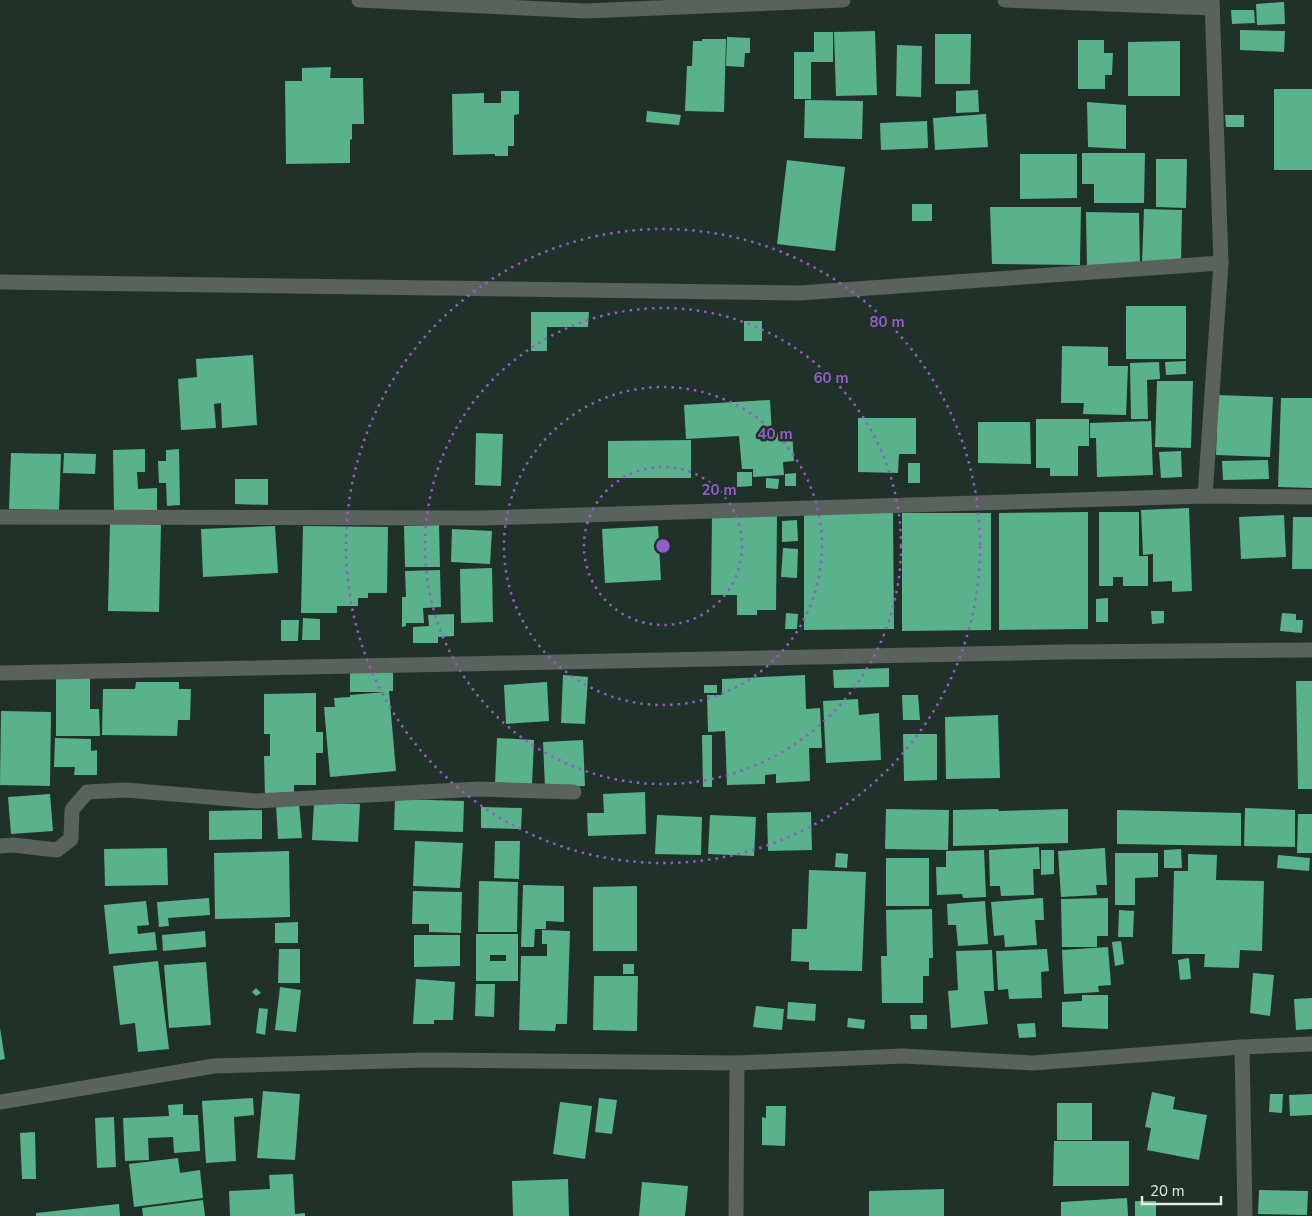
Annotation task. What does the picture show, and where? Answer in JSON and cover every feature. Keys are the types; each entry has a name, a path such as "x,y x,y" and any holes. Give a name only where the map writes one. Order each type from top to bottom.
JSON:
{"street":[{"path":"359,0 586,11 843,0"},
{"path":"1005,0 1212,4 1220,263 1206,496"},
{"path":"0,282 799,293 1220,263"},
{"path":"0,517 482,518 1206,496 1312,497"},
{"path":"0,673 1063,652 1312,650"},
{"path":"0,846 13,845 57,850 71,840 72,810 87,792 126,790 256,801 479,789 574,792"},
{"path":"0,1102 214,1066 426,1060 737,1063 903,1056 1033,1063 1242,1047 1312,1044"},
{"path":"1242,1047 1245,1216"},
{"path":"736,1216 737,1063"}],"building":[{"path":"1284,2 1285,24 1257,25 1256,4"},
{"path":"1231,10 1254,10 1255,23 1232,24"},
{"path":"1240,30 1285,31 1284,52 1240,50"},
{"path":"875,31 877,95 836,96 834,32"},
{"path":"814,32 833,32 833,62 811,62 811,99 794,99 794,52 814,52"},
{"path":"935,34 971,34 970,84 935,84"},
{"path":"727,37 750,38 750,53 745,53 744,67 726,66"},
{"path":"702,39 726,39 724,112 685,111 687,66 692,66 693,41 702,41"},
{"path":"1078,40 1104,40 1104,53 1113,53 1112,75 1105,75 1105,89 1078,89"},
{"path":"1180,41 1180,96 1128,96 1128,42"},
{"path":"897,45 922,46 921,97 896,96"},
{"path":"331,67 330,78 363,78 364,124 352,124 350,163 286,164 285,81 302,81 302,68"},
{"path":"1274,89 1312,89 1312,170 1274,170"},
{"path":"978,90 979,112 956,113 956,91"},
{"path":"501,91 519,91 519,114 514,115 514,146 508,146 508,156 495,156 495,154 453,155 452,94 484,93 484,103 501,103"},
{"path":"805,100 863,101 862,139 804,138"},
{"path":"1087,102 1126,105 1126,149 1088,147"},
{"path":"647,111 681,115 679,125 646,122"},
{"path":"986,114 988,147 935,150 933,118"},
{"path":"1225,115 1244,115 1244,127 1226,127"},
{"path":"927,121 928,148 881,150 880,123"},
{"path":"1082,153 1145,153 1144,203 1094,203 1094,184 1082,184"},
{"path":"1020,154 1077,154 1077,198 1020,199"},
{"path":"1156,159 1187,159 1186,208 1156,207"},
{"path":"787,160 845,167 835,251 777,244"},
{"path":"912,204 932,204 932,221 912,221"},
{"path":"990,207 1081,207 1080,265 992,264"},
{"path":"1144,209 1182,210 1181,265 1142,264"},
{"path":"1086,212 1139,213 1140,265 1087,267"},
{"path":"1126,306 1186,306 1186,359 1126,359"},
{"path":"531,312 589,312 588,327 547,327 547,351 531,351"},
{"path":"744,321 762,321 762,341 744,341"},
{"path":"1062,346 1108,347 1108,366 1128,366 1126,415 1083,414 1084,403 1061,403"},
{"path":"253,355 257,425 222,428 221,403 214,404 216,428 181,430 178,379 197,377 196,359"},
{"path":"1186,361 1186,374 1166,375 1165,362"},
{"path":"1159,362 1160,379 1147,380 1148,419 1131,419 1130,363"},
{"path":"1157,381 1193,381 1191,448 1155,447"},
{"path":"1218,395 1273,397 1270,457 1216,455"},
{"path":"1281,398 1312,398 1312,488 1278,487"},
{"path":"770,400 772,434 792,432 794,461 783,462 784,475 753,477 753,469 742,469 739,436 686,439 684,405"},
{"path":"858,418 916,418 916,454 899,454 898,473 858,472"},
{"path":"1036,419 1089,419 1089,446 1078,446 1078,476 1050,476 1050,468 1036,468"},
{"path":"1151,421 1153,475 1097,477 1096,438 1090,438 1090,423"},
{"path":"978,422 1030,422 1031,464 978,463"},
{"path":"476,433 503,434 501,486 475,485"},
{"path":"691,440 691,478 608,478 608,441"},
{"path":"145,449 145,472 137,472 138,489 157,488 157,510 114,511 113,450"},
{"path":"179,449 180,505 167,506 166,483 159,483 158,461 166,461 166,450"},
{"path":"1181,451 1182,477 1161,478 1159,452"},
{"path":"11,453 61,454 59,510 9,509"},
{"path":"64,453 96,454 95,474 63,473"},
{"path":"1268,460 1269,479 1223,480 1222,461"},
{"path":"908,463 920,463 920,483 908,483"},
{"path":"737,472 752,472 752,486 737,487"},
{"path":"796,473 796,486 785,486 785,474"},
{"path":"766,478 779,479 778,489 766,488"},
{"path":"235,479 268,479 268,505 235,504"},
{"path":"1189,508 1192,591 1172,592 1172,581 1153,582 1153,554 1143,555 1141,510"},
{"path":"804,512 893,512 894,629 804,630"},
{"path":"1088,512 1088,629 999,630 999,513"},
{"path":"1099,512 1139,512 1139,556 1148,556 1148,586 1123,586 1123,577 1113,577 1113,586 1099,586"},
{"path":"902,513 991,513 991,630 902,631"},
{"path":"712,515 777,515 776,610 757,610 757,615 737,615 737,595 711,595"},
{"path":"1284,515 1286,557 1241,559 1239,517"},
{"path":"1293,517 1312,517 1312,569 1292,569"},
{"path":"797,520 798,541 782,542 782,521"},
{"path":"110,523 161,525 159,612 108,611"},
{"path":"439,525 440,567 405,567 404,526"},
{"path":"275,526 278,573 203,577 201,529"},
{"path":"303,526 388,527 387,593 368,593 368,598 358,598 358,606 337,606 337,613 301,613"},
{"path":"658,526 661,580 605,583 602,529"},
{"path":"452,529 492,531 490,564 451,562"},
{"path":"783,548 798,549 797,578 781,577"},
{"path":"492,568 493,622 461,623 460,569"},
{"path":"440,570 441,607 423,608 424,623 406,623 406,626 402,627 402,597 406,597 405,571"},
{"path":"1108,598 1108,622 1096,622 1096,599"},
{"path":"1151,611 1164,611 1164,623 1152,624"},
{"path":"786,613 798,614 797,629 785,629"},
{"path":"1282,613 1296,614 1296,620 1303,620 1302,633 1280,631"},
{"path":"454,614 454,636 438,637 438,643 413,643 413,627 429,626 428,615"},
{"path":"303,618 320,619 320,640 302,640"},
{"path":"281,620 299,620 298,641 281,641"},
{"path":"889,668 889,687 834,688 833,670"},
{"path":"393,671 393,691 389,691 396,771 330,777 324,707 335,707 334,698 386,692 350,692 350,672"},
{"path":"90,674 90,709 99,709 100,736 56,736 56,675"},
{"path":"563,675 588,677 585,724 561,723"},
{"path":"805,675 806,709 820,708 822,748 809,748 810,781 776,783 776,774 765,775 765,784 727,785 725,731 708,732 707,695 722,695 722,679"},
{"path":"1296,681 1312,681 1312,789 1298,789"},
{"path":"136,682 179,682 179,689 191,689 190,720 178,720 177,736 102,735 103,689 135,689"},
{"path":"547,682 549,721 506,724 504,685"},
{"path":"704,685 717,685 717,693 704,693"},
{"path":"316,693 316,732 323,732 323,753 316,753 316,785 294,785 294,796 265,797 264,756 270,756 270,734 264,734 264,694"},
{"path":"902,695 918,695 920,720 903,720"},
{"path":"858,699 859,715 879,713 881,760 826,763 823,701"},
{"path":"1,711 51,712 50,786 0,785"},
{"path":"998,715 1000,778 946,779 945,717"},
{"path":"903,734 937,734 937,780 904,781"},
{"path":"702,735 712,735 712,787 703,787"},
{"path":"55,738 91,739 91,751 97,750 97,775 74,775 75,767 54,767"},
{"path":"497,738 534,740 532,785 495,784"},
{"path":"583,740 585,786 545,787 543,742"},
{"path":"645,792 646,834 588,836 587,813 604,813 603,794"},
{"path":"50,794 53,831 11,834 8,797"},
{"path":"395,799 464,801 463,832 394,830"},
{"path":"299,803 302,838 278,839 276,805"},
{"path":"314,803 360,804 358,842 312,840"},
{"path":"481,807 522,808 521,829 481,828"},
{"path":"1245,808 1295,810 1295,847 1244,846"},
{"path":"886,809 949,810 948,850 885,849"},
{"path":"998,809 999,811 1068,809 1068,843 953,846 953,810"},
{"path":"262,810 262,839 209,840 209,811"},
{"path":"1117,810 1241,813 1241,846 1117,844"},
{"path":"811,812 812,850 768,851 767,813"},
{"path":"1298,814 1312,814 1312,853 1297,853"},
{"path":"657,815 702,817 701,855 655,854"},
{"path":"710,815 756,817 754,856 708,854"},
{"path":"415,841 463,843 460,888 413,886"},
{"path":"495,841 520,841 519,879 494,878"},
{"path":"1039,847 1040,869 1033,869 1034,895 1001,896 1000,886 990,886 989,850"},
{"path":"167,848 168,885 105,886 104,849"},
{"path":"1105,848 1107,885 1096,885 1097,895 1061,897 1058,851"},
{"path":"1181,849 1182,868 1164,868 1164,850"},
{"path":"984,850 986,897 963,898 962,894 937,895 936,867 946,867 946,851"},
{"path":"1041,850 1054,850 1054,874 1041,875"},
{"path":"289,851 290,917 215,919 214,853"},
{"path":"836,853 848,854 847,868 835,867"},
{"path":"1115,853 1158,853 1158,877 1135,878 1135,905 1115,905"},
{"path":"1188,854 1217,855 1216,880 1264,881 1262,951 1240,950 1239,968 1204,967 1205,954 1172,954 1174,871 1188,871"},
{"path":"1278,855 1310,858 1309,871 1277,868"},
{"path":"886,858 929,858 929,906 886,906"},
{"path":"809,870 866,872 862,971 809,970 809,962 791,961 792,929 807,929"},
{"path":"479,881 518,882 517,932 478,932"},
{"path":"523,885 564,886 564,922 546,921 546,929 535,929 534,947 521,947"},
{"path":"637,886 637,951 593,951 593,887"},
{"path":"413,891 462,892 461,933 429,932 429,924 412,924"},
{"path":"209,898 210,915 168,918 169,926 159,927 157,902"},
{"path":"1043,898 1044,920 1035,920 1037,945 1005,947 1004,935 994,936 991,902"},
{"path":"1108,898 1108,936 1097,936 1097,947 1062,947 1061,899"},
{"path":"146,901 149,925 137,926 138,934 155,932 157,950 109,954 104,905"},
{"path":"985,901 988,944 958,946 956,925 948,925 947,904"},
{"path":"932,909 933,958 929,958 929,976 923,976 923,1003 882,1003 881,956 887,956 886,910"},
{"path":"1119,910 1134,911 1133,937 1118,937"},
{"path":"298,922 298,943 275,943 275,923"},
{"path":"542,930 570,931 567,1024 556,1024 555,1031 519,1030 521,956 547,956 547,944 542,944"},
{"path":"205,931 206,947 163,951 162,935"},
{"path":"476,934 518,934 518,981 476,981","holes":["490,955 506,955 506,961 490,961"]},
{"path":"414,935 460,935 460,966 414,967"},
{"path":"1121,941 1124,964 1115,966 1112,942"},
{"path":"1108,947 1111,985 1098,986 1099,992 1064,994 1062,950"},
{"path":"279,949 300,949 300,983 278,983"},
{"path":"1047,949 1049,971 1041,972 1042,998 1009,999 1008,989 998,990 996,951"},
{"path":"992,950 994,991 984,991 988,1024 951,1028 948,991 958,990 956,951"},
{"path":"1189,958 1191,979 1180,980 1178,960"},
{"path":"158,961 169,1049 138,1052 135,1023 120,1025 113,966"},
{"path":"206,962 211,1025 169,1028 164,965"},
{"path":"623,964 634,964 634,974 623,974"},
{"path":"1253,973 1274,975 1270,1016 1250,1013"},
{"path":"594,976 638,976 637,1031 593,1030"},
{"path":"416,979 455,982 453,1020 434,1020 434,1024 413,1024"},
{"path":"476,984 495,984 494,1017 475,1016"},
{"path":"280,987 301,990 296,1032 275,1030"},
{"path":"256,988 261,993 256,996 252,992"},
{"path":"1082,995 1108,995 1108,1029 1062,1027 1062,1002 1082,1001"},
{"path":"1312,998 1312,1029 1296,1030 1294,999"},
{"path":"788,1002 816,1004 815,1021 787,1019"},
{"path":"756,1006 784,1009 782,1030 753,1027"},
{"path":"259,1008 268,1009 265,1035 256,1033"},
{"path":"910,1015 927,1015 927,1029 911,1029"},
{"path":"848,1018 865,1020 864,1029 847,1027"},
{"path":"1035,1023 1036,1037 1019,1038 1017,1024"},
{"path":"0,1028 5,1059 0,1060"},
{"path":"263,1091 300,1094 295,1160 257,1158"},
{"path":"1152,1092 1175,1097 1173,1109 1207,1115 1199,1160 1147,1150 1151,1128 1145,1127"},
{"path":"1270,1094 1283,1094 1282,1113 1269,1112"},
{"path":"1312,1094 1312,1115 1290,1116 1289,1095"},
{"path":"253,1098 254,1115 234,1117 236,1161 206,1163 202,1101"},
{"path":"599,1098 617,1100 612,1134 595,1132"},
{"path":"560,1102 592,1106 585,1159 553,1154"},
{"path":"1057,1103 1092,1103 1092,1140 1057,1140"},
{"path":"183,1104 183,1115 198,1115 200,1151 174,1153 173,1137 148,1138 149,1160 125,1161 123,1118 169,1116 168,1105"},
{"path":"766,1106 786,1106 785,1146 762,1145 762,1117 766,1118"},
{"path":"114,1117 116,1167 97,1168 95,1118"},
{"path":"35,1132 36,1179 22,1179 20,1133"},
{"path":"1054,1141 1129,1141 1129,1186 1053,1186"},
{"path":"178,1158 180,1173 200,1170 203,1198 134,1207 129,1164"},
{"path":"293,1174 295,1214 305,1213 305,1216 230,1216 229,1191 270,1189 269,1175"},
{"path":"568,1179 569,1216 513,1216 512,1181"},
{"path":"642,1182 688,1186 685,1216 639,1216"},
{"path":"944,1189 944,1216 869,1216 869,1191"},
{"path":"1259,1190 1308,1191 1307,1215 1258,1214"},
{"path":"1127,1198 1128,1216 1061,1216 1061,1202"},
{"path":"203,1200 205,1216 143,1216 142,1208"},
{"path":"1135,1201 1156,1201 1156,1216 1135,1216"},
{"path":"119,1204 120,1216 36,1216 36,1213"}]}
